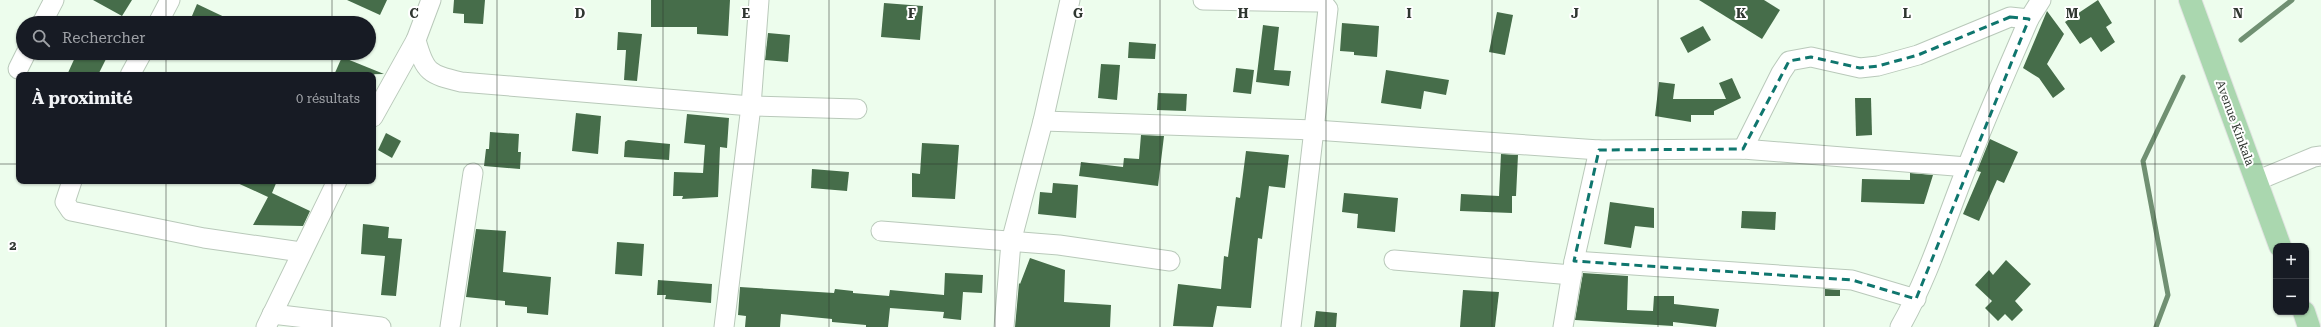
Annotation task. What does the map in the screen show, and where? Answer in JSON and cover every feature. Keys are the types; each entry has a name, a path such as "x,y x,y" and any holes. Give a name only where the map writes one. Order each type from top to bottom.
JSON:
{"main road":[{"name":"Avenue Kinkala","path":"2190,0 2279,243"},
{"path":"2305,315 2309,327"}],"street":[{"path":"46,16 54,0"},
{"path":"162,16 170,0"},
{"path":"376,112 416,40 431,0"},
{"path":"724,327 751,106 759,0"},
{"path":"1004,327 1010,242 1043,121 1070,0"},
{"path":"1203,0 1319,2 1328,9 1291,327"},
{"path":"1900,327 1916,298 1936,254 1966,167 2029,19 2042,0"},
{"path":"1744,149 1781,73 1789,61 1811,57 1860,68 1878,66 1918,55 2010,17 2029,19"},
{"path":"416,40 422,62 436,75 461,82 751,106 857,109"},
{"path":"132,72 138,60"},
{"path":"1043,121 1315,130 1599,150 1744,149 1966,167"},
{"path":"1563,327 1573,268 1599,150"},
{"path":"2256,181 2314,157 2321,156"},
{"path":"450,327 473,173"},
{"path":"71,184 65,202 70,211 204,238 301,252"},
{"path":"335,184 269,321 381,327"},
{"path":"881,231 1059,245 1170,261"},
{"path":"1394,260 1852,280 1916,298"}],"highlighted area":[{"path":"2010,17 2029,19 1916,299 1852,280 1574,261 1599,150 1743,149 1789,61 1811,57 1860,68 1878,66 1918,55"}],"building":[{"path":"93,0 132,0 122,16"},
{"path":"347,0 387,0 380,15"},
{"path":"454,0 485,0 483,24 464,23 464,14 453,13"},
{"path":"651,0 730,0 728,36 697,34 697,27 651,27"},
{"path":"1699,0 1764,0 1780,10 1762,39"},
{"path":"2098,0 2112,23 2106,27 2115,42 2101,52 2091,37 2080,44 2065,22"},
{"path":"884,3 923,6 920,40 881,37"},
{"path":"197,4 222,16 192,16"},
{"path":"2047,11 2064,34 2047,64 2065,89 2053,98 2039,78 2023,68"},
{"path":"1497,12 1513,15 1505,55 1489,52"},
{"path":"1342,23 1379,26 1377,57 1354,55 1354,52 1340,51"},
{"path":"1263,25 1279,27 1274,70 1291,71 1289,86 1256,82"},
{"path":"1703,26 1711,40 1688,53 1680,38"},
{"path":"618,32 642,34 637,81 624,80 626,50 617,50"},
{"path":"768,33 790,35 788,62 765,60"},
{"path":"1129,42 1156,44 1155,59 1128,58"},
{"path":"74,60 106,60 100,72 68,72"},
{"path":"341,60 349,60 384,74 376,74 376,72 335,72"},
{"path":"1101,64 1120,65 1117,100 1098,98"},
{"path":"1236,68 1254,70 1251,94 1233,92"},
{"path":"1386,70 1449,80 1446,95 1424,91 1421,109 1381,103"},
{"path":"1732,78 1741,98 1714,111 1714,115 1691,115 1691,122 1655,116 1659,82 1675,84 1673,99 1726,99 1719,83"},
{"path":"1158,93 1187,94 1186,111 1157,110"},
{"path":"1855,98 1871,98 1872,135 1856,136"},
{"path":"576,113 601,116 598,154 572,151"},
{"path":"687,114 729,118 727,148 720,147 718,197 682,199 683,196 673,196 674,172 703,173 705,145 684,143"},
{"path":"490,132 519,134 518,152 521,152 520,169 484,166 486,149 489,149"},
{"path":"386,133 401,141 392,158 378,150"},
{"path":"1141,135 1164,136 1158,186 1079,176 1081,162 1123,167 1124,158 1139,159"},
{"path":"1990,139 2018,152 2004,183 1997,180 1979,221 1963,214 1981,172 1977,171"},
{"path":"628,140 670,144 669,160 624,157 625,142"},
{"path":"922,143 959,145 955,199 912,197 912,173 920,174"},
{"path":"1246,151 1289,155 1285,188 1269,186 1262,239 1258,238 1251,308 1217,306 1213,327 1173,326 1178,284 1221,289 1224,256 1228,257 1236,197 1240,198"},
{"path":"1501,154 1518,155 1516,196 1512,196 1512,213 1460,211 1461,194 1499,196"},
{"path":"812,169 849,172 847,191 811,188"},
{"path":"1910,173 1933,175 1924,204 1861,202 1862,179 1910,180"},
{"path":"1053,183 1078,185 1076,218 1038,214 1040,192 1052,193"},
{"path":"240,184 276,184 272,193 310,211 303,226 253,225 268,197"},
{"path":"1344,193 1398,198 1395,232 1357,228 1358,214 1342,212"},
{"path":"1610,202 1654,208 1654,228 1635,226 1631,248 1604,244"},
{"path":"1742,211 1776,212 1775,230 1741,228"},
{"path":"363,224 389,227 388,238 402,239 396,296 381,295 385,256 361,254"},
{"path":"476,229 506,231 503,272 551,277 548,315 527,313 527,307 505,305 505,301 466,297"},
{"path":"617,242 644,244 642,276 615,274"},
{"path":"1030,258 1065,270 1064,302 1111,305 1110,327 1015,327 1019,283 1020,284"},
{"path":"2006,260 2031,284 2015,301 2023,310 2012,321 2005,314 1998,321 1985,308 1992,301 1975,285 1989,270 1993,275"},
{"path":"945,273 983,275 982,293 963,292 961,320 943,318 944,312 890,308 888,327 866,327 866,325 832,322 832,319 781,314 780,327 745,327 746,316 738,315 740,287 834,293 835,289 853,291 853,293 889,296 890,290 944,295"},
{"path":"1583,273 1628,276 1627,310 1653,311 1654,296 1674,296 1674,304 1719,309 1716,327 1673,322 1673,326 1575,320"},
{"path":"658,280 712,284 711,303 665,299 666,295 657,295"},
{"path":"1825,289 1840,290 1840,296 1825,296"},
{"path":"1463,290 1499,292 1495,327 1460,327"},
{"path":"1316,311 1337,313 1336,327 1314,327"}],"waterway":[{"path":"2241,40 2292,0"},
{"path":"2156,327 2168,295 2143,161 2183,77"}]}
